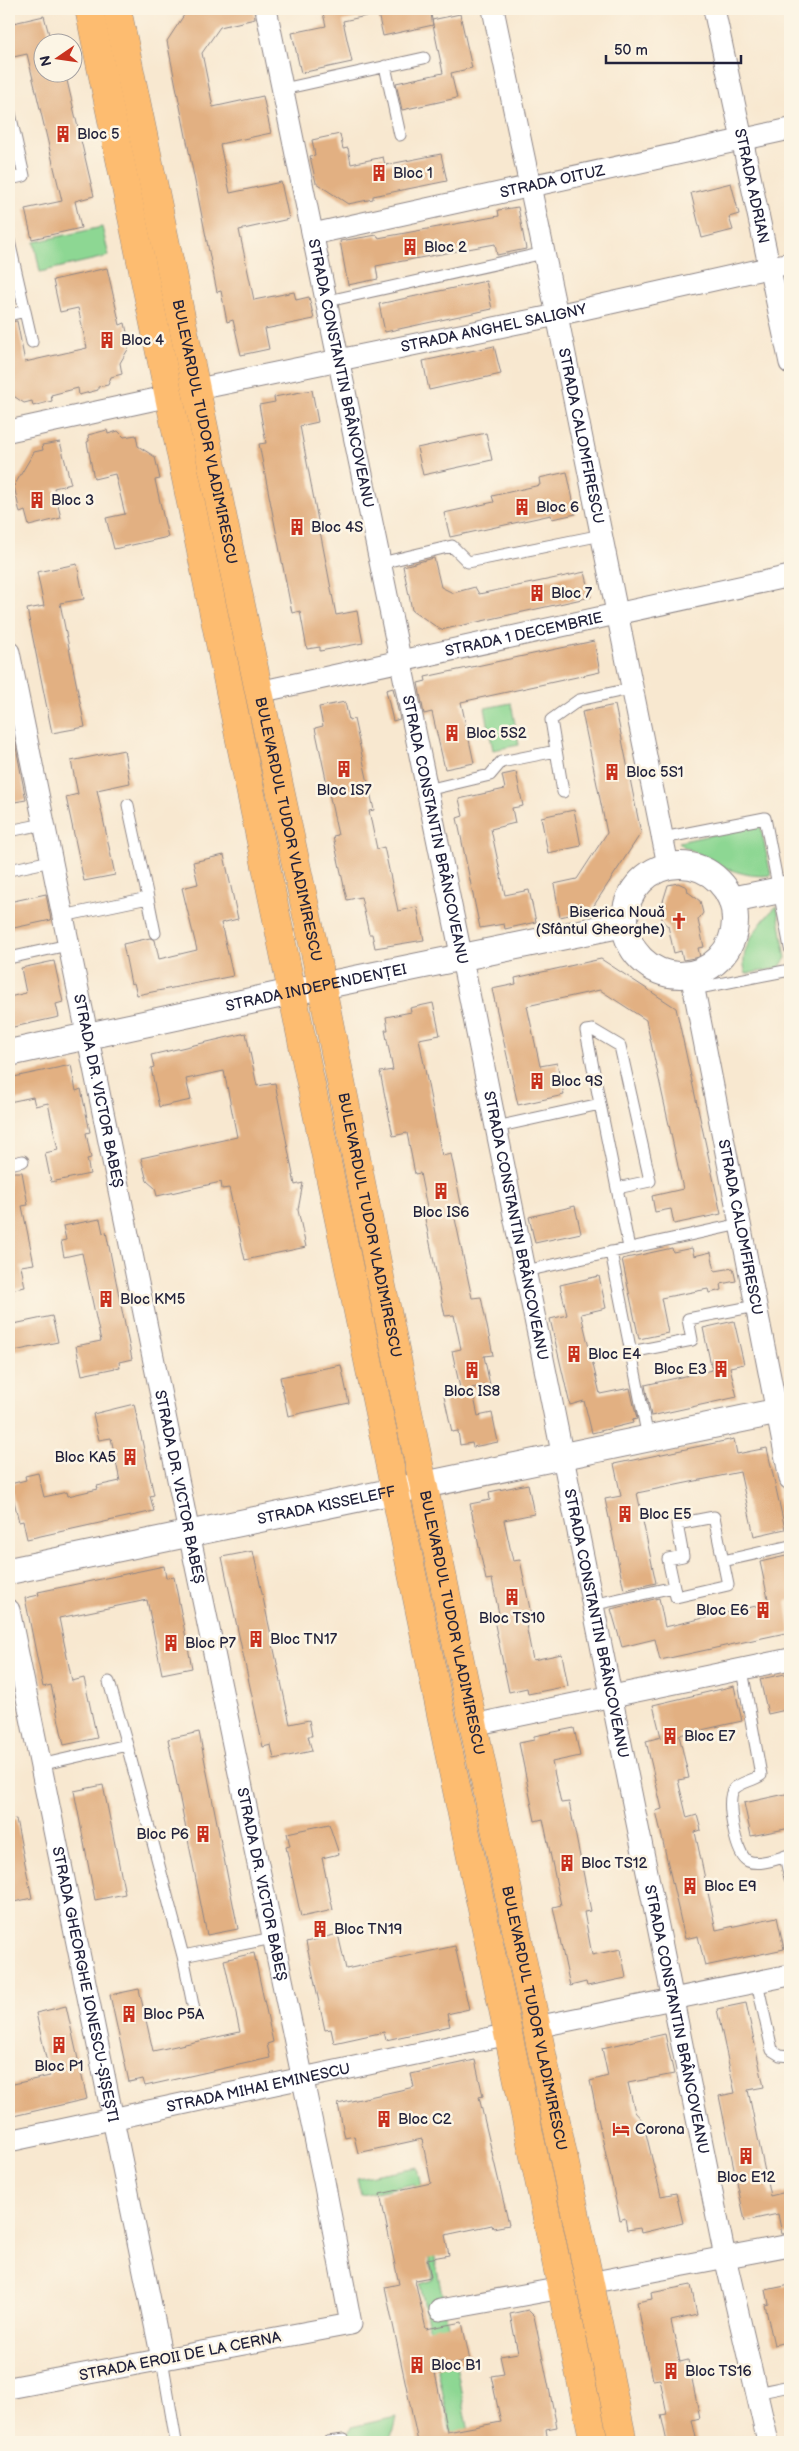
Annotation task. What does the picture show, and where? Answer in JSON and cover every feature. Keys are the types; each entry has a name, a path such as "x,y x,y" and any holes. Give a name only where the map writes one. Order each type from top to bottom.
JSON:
{"main road":[{"name":"BULEVARDUL TUDOR VLADIMIRESCU","path":"89,9 594,2442"},
{"name":"BULEVARDUL TUDOR VLADIMIRESCU","path":"117,9 198,389 259,692 322,986 473,1725 623,2442"}],"street":[{"name":"STRADA CONSTANTIN BRÂNCOVEANU","path":"266,9 328,301 725,2257 768,2442"},
{"name":"STRADA CALOMFIRESCU","path":"493,9 558,315 668,865"},
{"name":"STRADA ADRIAN","path":"714,9 742,139 781,266 790,363"},
{"name":"STRADA OITUZ","path":"313,234 790,129"},
{"name":"STRADA ANGHEL SALIGNY","path":"198,389 558,315 781,266"},
{"path":"9,431 170,396"},
{"name":"STRADA 1 DECEMBRIE","path":"259,692 618,612 790,576"},
{"name":"STRADA DR. VICTOR BABEȘ","path":"10,664 351,2324"},
{"path":"684,864 699,868 713,875 724,886 732,900 735,919 733,938 723,954 693,982 655,969 640,958 629,942 624,924 626,908 631,893 640,880 653,871 668,865 684,864"},
{"path":"732,900 785,889"},
{"name":"STRADA INDEPENDENȚEI","path":"9,1053 292,992 462,959 624,924"},
{"name":"STRADA CALOMFIRESCU","path":"693,982 756,1306 784,1411 790,1479"},
{"name":"STRADA KISSELEFF","path":"9,1570 784,1411"},
{"name":"STRADA GHEORGHE IONESCU-ȘIȘEȘTI","path":"9,1610 162,2359"},
{"path":"473,1725 612,1698 790,1659"},
{"path":"536,2028 790,1975"},
{"name":"STRADA MIHAI EMINESCU","path":"9,2141 509,2034"},
{"path":"589,2283 790,2245"},
{"path":"440,2310 562,2288"},
{"name":"STRADA EROII DE LA CERNA","path":"9,2388 351,2324"}],"lane":[{"path":"283,89 424,58"},
{"path":"385,66 400,135"},
{"path":"9,108 24,176 9,179"},
{"path":"9,242 32,342"},
{"path":"328,301 544,253"},
{"path":"9,315 25,311"},
{"path":"381,562 452,546 468,562 602,535"},
{"path":"563,792 551,720 579,700 634,688"},
{"path":"427,790 490,775 501,762 556,752"},
{"path":"128,805 155,933"},
{"path":"663,838 764,818 785,889 790,948"},
{"path":"9,832 44,824"},
{"path":"9,870 51,862"},
{"path":"63,916 148,898"},
{"path":"9,958 68,945"},
{"path":"693,982 790,970"},
{"path":"617,1188 650,1181 620,1046 593,1030 586,1031 600,1104 629,1248"},
{"path":"496,1127 600,1104"},
{"path":"9,1164 23,1161"},
{"path":"525,1271 740,1224"},
{"path":"611,1252 648,1438"},
{"path":"631,1352 692,1340 688,1319 756,1306"},
{"path":"714,1517 728,1585 676,1597 674,1587 668,1559 683,1556 677,1524 714,1517"},
{"path":"723,1561 790,1546"},
{"path":"592,1605 674,1587"},
{"path":"742,1670 761,1775 735,1788 729,1802 740,1854 748,1861 757,1863 788,1856 790,1878"},
{"path":"109,1682 183,1956 195,2015"},
{"path":"40,1765 127,1745"},
{"path":"183,1956 273,1938"},
{"path":"757,1982 772,2050 780,2055 790,2056"},
{"path":"162,2359 176,2442"},
{"path":"756,2393 790,2386"},
{"path":"328,2442 344,2440 345,2442"}],"green space":[{"path":"102,227 109,256 40,272 34,242"},
{"path":"511,703 519,745 493,750 485,708"},
{"path":"760,824 771,875 759,876 737,872 704,857 679,842"},
{"path":"777,906 786,958 779,968 746,974 744,961 747,945 761,923"},
{"path":"417,2167 471,2442 453,2442 420,2284 433,2280 414,2184 361,2195 357,2178"},
{"path":"396,2417 390,2442 345,2442 351,2427"}],"building":[{"path":"188,9 254,9 255,19 220,27 202,53 213,107 263,96 271,133 220,144 230,193 281,182 289,219 239,230 254,300 294,292 296,300 309,297 314,319 265,329 269,349 241,355 233,320 227,322 221,291 217,292 167,41"},
{"path":"322,9 370,9 371,15 343,21 352,62 301,73 292,33 326,26"},
{"path":"377,9 430,9 433,25 383,36"},
{"path":"460,14 472,68 451,73 457,98 402,110 396,83 443,73 432,20"},
{"name":"Bloc 5","path":"44,16 48,32 32,32 32,75 27,54 9,58 9,24"},
{"name":"Bloc 5","path":"34,82 67,82 94,196 75,201 81,228 32,239 25,209 62,201"},
{"name":"Bloc 1","path":"340,134 343,149 348,148 351,164 383,157 385,165 441,154 447,181 373,196 373,199 348,204 316,183 310,156 315,155 312,140"},
{"path":"731,183 739,214 729,217 733,230 702,238 691,193"},
{"name":"Bloc 2","path":"518,207 526,249 497,255 495,244 376,266 378,279 348,285 340,241 377,235 378,238 499,216 498,210"},
{"name":"Bloc 4","path":"107,268 120,325 125,323 130,346 120,363 122,374 111,377 108,385 98,387 98,390 79,395 78,388 51,395 52,401 33,406 32,401 24,403 9,393 9,322 17,321 25,362 87,348 78,308 60,312 53,280"},
{"path":"486,281 492,309 385,332 379,304"},
{"path":"494,346 501,374 429,390 423,361"},
{"name":"Bloc 4S","path":"312,390 318,422 300,426 336,615 357,611 363,643 320,651 320,647 307,649 300,611 292,613 259,444 266,443 259,405 275,402 274,397"},
{"path":"107,430 108,434 118,431 124,437 136,435 138,446 155,457 160,479 155,480 168,537 114,549 106,518 125,514 115,474 94,479 87,442 89,441 88,435"},
{"path":"486,433 492,460 423,475 417,448"},
{"path":"60,442 71,484 54,488 61,518 29,526 25,511 20,513 14,486 34,452 43,450 42,445"},
{"name":"Bloc 6","path":"567,472 576,514 552,519 551,515 450,537 444,513 494,502 492,496 540,485 539,478"},
{"name":"Bloc 7","path":"434,558 441,587 453,593 475,587 479,594 585,572 591,597 441,630 412,610 403,566"},
{"path":"77,564 84,599 60,603 85,727 52,733 27,609 44,606 37,572"},
{"name":"Bloc 5S2","path":"594,641 600,672 461,702 474,763 445,769 432,712 424,714 418,683 426,681 425,677"},
{"path":"393,688 400,719 393,721 386,690"},
{"path":"345,702 349,720 354,719 374,810 369,811 377,849 384,847 398,911 417,907 424,940 375,948 372,934 369,934 361,897 347,900 333,836 338,835 315,728 323,726 319,707"},
{"name":"Bloc 5S1","path":"615,705 641,833 591,910 560,917 554,884 577,879 607,833 582,712"},
{"path":"9,742 15,742 26,800 9,803"},
{"path":"124,750 130,783 97,790 115,875 84,881 66,797 78,794 71,761"},
{"path":"516,772 523,806 512,808 515,823 491,829 505,895 529,890 536,922 505,929 504,924 480,928 457,818 463,816 459,799 505,789 502,775"},
{"path":"574,810 581,846 548,853 541,817"},
{"path":"224,855 238,919 221,923 233,976 137,995 134,983 131,984 123,944 150,938 155,940 159,959 197,950 182,888 198,884 193,862"},
{"name":"Biserica Nouă (Sfântul Gheorghe)","path":"678,883 687,887 688,892 700,901 703,913 698,920 704,947 698,948 700,957 683,960 681,951 674,953 668,926 663,922 660,911 668,885"},
{"path":"46,894 51,920 9,929 9,902"},
{"name":"Bloc 9S","path":"601,959 676,1008 721,1214 674,1224 671,1209 655,1212 652,1196 683,1189 646,1020 600,990 527,1006 540,1066 557,1063 564,1095 518,1105 492,989 516,984 515,978"},
{"path":"54,961 63,1002 56,1004 59,1017 9,1028 9,997 26,993 21,968"},
{"path":"433,1003 440,1035 419,1039 442,1156 451,1154 463,1213 454,1214 472,1298 481,1297 493,1355 484,1356 490,1385 472,1388 478,1416 492,1413 498,1442 473,1447 472,1443 460,1445 458,1431 452,1432 443,1392 460,1388 452,1351 461,1349 454,1315 445,1316 423,1209 427,1208 420,1173 415,1174 407,1133 393,1136 380,1072 393,1070 385,1030 388,1030 386,1017 411,1012 410,1008"},
{"path":"246,1033 257,1086 275,1083 295,1185 303,1183 298,1210 306,1247 245,1260 229,1188 222,1189 221,1182 157,1196 155,1188 147,1181 141,1158 237,1137 224,1071 186,1079 191,1100 159,1107 151,1068 154,1067 151,1055"},
{"path":"71,1065 76,1091 81,1089 90,1132 86,1133 91,1158 87,1159 90,1174 51,1182 45,1153 58,1150 48,1103 35,1106 33,1097 9,1102 9,1078"},
{"path":"9,1172 22,1172 28,1205 22,1206 34,1264 21,1266 25,1287 9,1290"},
{"path":"575,1206 581,1233 535,1243 529,1217"},
{"name":"Bloc KM5","path":"100,1219 103,1233 106,1232 132,1359 119,1362 120,1367 82,1375 76,1346 101,1341 82,1253 64,1257 61,1241 66,1240 63,1226"},
{"path":"672,1248 673,1252 692,1248 694,1256 711,1252 715,1271 733,1268 736,1281 721,1284 722,1290 709,1293 708,1289 661,1298 668,1333 639,1339 622,1259"},
{"name":"Bloc E4","path":"599,1276 606,1308 581,1314 600,1394 630,1388 637,1419 632,1420 633,1423 592,1433 584,1401 570,1405 550,1319 567,1315 560,1285"},
{"path":"52,1316 58,1342 9,1352 9,1325"},
{"name":"Bloc E3","path":"734,1321 744,1364 730,1367 737,1397 651,1416 645,1385 712,1370 703,1328"},
{"path":"341,1365 349,1403 288,1416 280,1377"},
{"name":"Bloc KA5","path":"134,1404 154,1495 150,1496 154,1511 27,1539 23,1521 19,1522 10,1484 26,1480 25,1476 38,1473 44,1497 67,1492 68,1496 98,1489 97,1486 120,1481 111,1438 99,1440 93,1414"},
{"name":"Bloc E5","path":"734,1439 737,1454 767,1448 785,1529 754,1536 740,1472 637,1493 656,1583 624,1590 605,1499 621,1496 614,1464"},
{"name":"Bloc TS10","path":"528,1484 534,1514 504,1520 513,1561 520,1560 532,1619 525,1620 533,1660 562,1654 568,1686 528,1694 527,1688 509,1692 493,1615 499,1614 492,1579 486,1580 470,1504 490,1500 489,1492"},
{"name":"Bloc TN17","path":"253,1551 290,1724 309,1720 312,1736 308,1736 312,1751 274,1759 271,1745 263,1747 222,1557"},
{"name":"Bloc E6","path":"790,1555 790,1599 786,1600 790,1632 660,1660 655,1639 622,1647 611,1609 659,1598 665,1627 769,1603 760,1562"},
{"name":"Bloc P7","path":"164,1566 166,1578 174,1577 192,1668 162,1674 147,1600 59,1618 72,1681 84,1678 97,1738 64,1745 51,1685 43,1687 25,1598 39,1595 38,1592"},
{"path":"790,1673 790,1709 768,1714 760,1679"},
{"path":"734,1686 742,1721 679,1735 689,1778 678,1780 687,1818 697,1815 701,1830 695,1832 716,1930 777,1917 784,1949 705,1966 698,1936 685,1939 656,1811 662,1809 646,1741 661,1737 653,1705"},
{"name":"Bloc TS12","path":"574,1728 580,1756 552,1762 561,1803 569,1802 591,1911 584,1912 592,1955 621,1949 626,1978 587,1986 586,1982 570,1986 553,1907 561,1905 543,1819 535,1821 519,1743 534,1740 534,1736"},
{"name":"Bloc P6","path":"199,1732 238,1929 207,1935 168,1739"},
{"path":"103,1785 125,1894 95,1900 74,1791"},
{"path":"790,1793 790,1828 751,1836 744,1803"},
{"path":"16,1819 32,1898 9,1903 9,1820"},
{"path":"329,1824 339,1854 322,1858 333,1910 301,1917 286,1847 290,1846 287,1833"},
{"path":"338,1934 346,1969 455,1946 469,2009 447,2014 450,2026 386,2040 384,2032 334,2043 331,2029 325,2030 306,1942"},
{"name":"Bloc P5A","path":"254,1953 273,2042 267,2044 270,2058 145,2086 143,2079 129,2082 110,1995 139,1989 153,2051 240,2032 224,1960"},
{"name":"Bloc E12","path":"746,2003 764,2087 748,2090 770,2196 790,2191 790,2233 782,2234 778,2214 745,2221 719,2096 735,2093 717,2009"},
{"name":"Bloc P1","path":"66,2006 87,2099 9,2117 9,2085 50,2076 36,2013"},
{"path":"665,2034 674,2074 628,2083 635,2112 643,2121 661,2196 676,2193 683,2223 641,2233 640,2228 627,2230 625,2218 620,2220 590,2081 608,2076 602,2048"},
{"path":"475,2060 483,2096 479,2097 509,2225 493,2228 492,2225 445,2235 449,2255 427,2259 431,2277 415,2280 426,2329 462,2322 470,2361 434,2368 447,2432 501,2422 491,2376 504,2374 500,2356 518,2353 510,2314 528,2310 534,2316 557,2427 546,2429 548,2442 418,2442 385,2287 399,2284 380,2194 431,2183 422,2139 358,2153 354,2136 345,2138 338,2104 414,2087 411,2074"},
{"name":"Bloc TS16","path":"691,2285 697,2315 671,2321 680,2362 688,2360 700,2418 692,2420 697,2442 667,2442 661,2415 667,2414 660,2379 653,2380 637,2302 652,2299 651,2293"},
{"path":"790,2285 790,2341 774,2345 765,2305 769,2304 766,2290"}],"place":[{"name":"Bloc 5","path":"63,134"},
{"name":"Bloc 1","path":"379,173"},
{"name":"Bloc 2","path":"410,247"},
{"name":"Bloc 4","path":"107,340"},
{"name":"Bloc 3","path":"37,500"},
{"name":"Bloc 6","path":"522,507"},
{"name":"Bloc 4S","path":"297,527"},
{"name":"Bloc 7","path":"537,593"},
{"name":"Bloc 5S2","path":"452,733"},
{"name":"Bloc IS7","path":"344,769"},
{"name":"Bloc 5S1","path":"612,772"},
{"name":"Biserica Nouă (Sfântul Gheorghe)","path":"679,921"},
{"name":"Bloc 9S","path":"537,1081"},
{"name":"Bloc IS6","path":"441,1191"},
{"name":"Bloc KM5","path":"106,1299"},
{"name":"Bloc E4","path":"574,1354"},
{"name":"Bloc E3","path":"721,1369"},
{"name":"Bloc IS8","path":"472,1370"},
{"name":"Bloc KA5","path":"130,1457"},
{"name":"Bloc E5","path":"625,1514"},
{"name":"Bloc TS10","path":"512,1597"},
{"name":"Bloc E6","path":"763,1610"},
{"name":"Bloc TN17","path":"256,1639"},
{"name":"Bloc P7","path":"171,1643"},
{"name":"Bloc E7","path":"670,1736"},
{"name":"Bloc P6","path":"203,1834"},
{"name":"Bloc TS12","path":"567,1863"},
{"name":"Bloc E9","path":"690,1886"},
{"name":"Bloc TN19","path":"320,1929"},
{"name":"Bloc P5A","path":"129,2014"},
{"name":"Bloc P1","path":"59,2045"},
{"name":"Bloc C2","path":"384,2119"},
{"name":"Corona","path":"621,2129"},
{"name":"Bloc E12","path":"746,2156"},
{"name":"Bloc B1","path":"417,2365"},
{"name":"Bloc TS16","path":"671,2371"}]}
